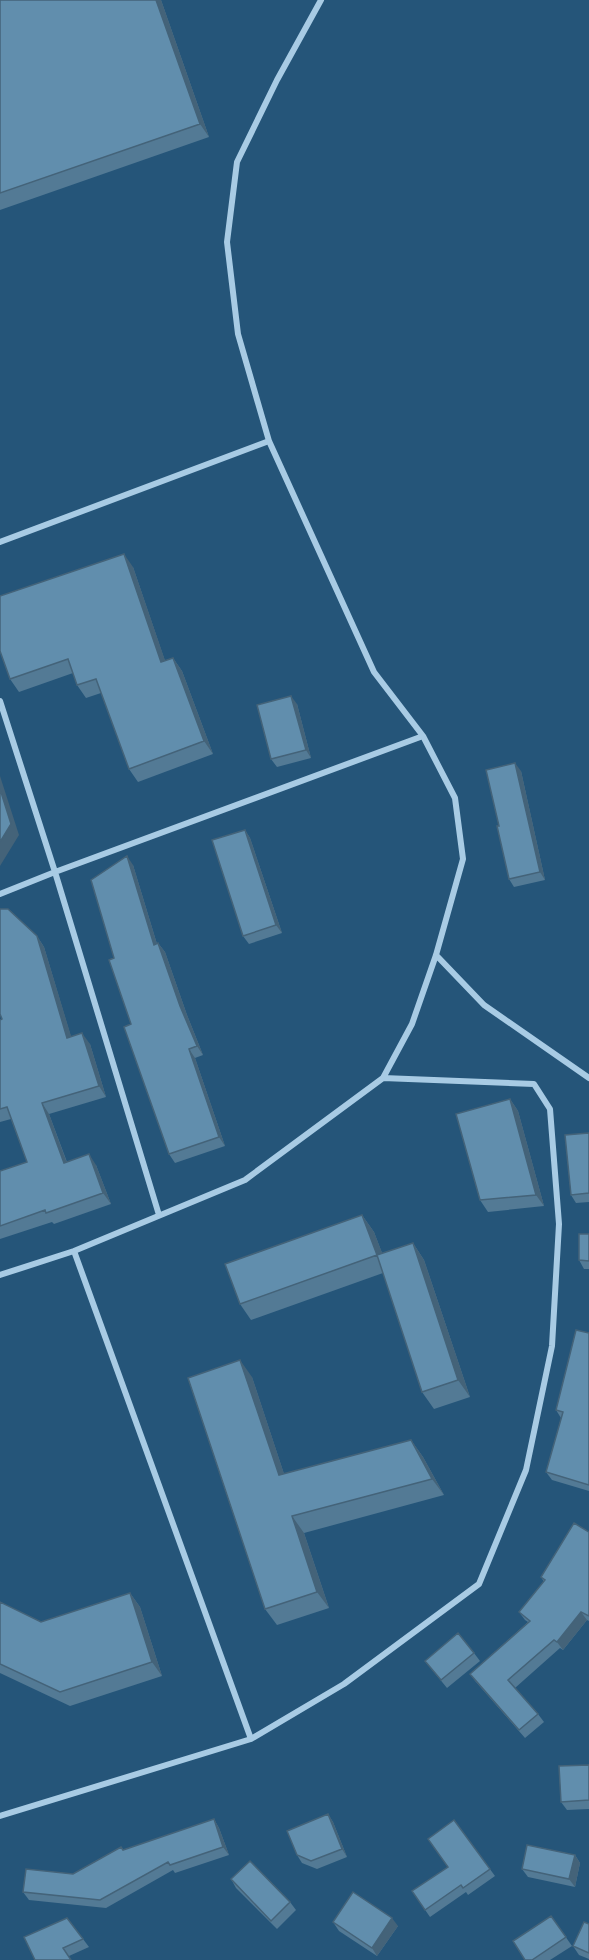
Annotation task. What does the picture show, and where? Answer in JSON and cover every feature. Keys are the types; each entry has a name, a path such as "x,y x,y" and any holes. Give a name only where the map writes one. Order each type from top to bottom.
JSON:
{"street":[{"path":"0,1275 74,1251 245,1180 383,1078 412,1024 436,955 463,859 454,798 423,736 374,672 269,441 238,334 227,242 237,162 277,80 321,0"},
{"path":"0,542 269,441"},
{"path":"0,701 55,872 159,1215"},
{"path":"0,894 423,736"},
{"path":"436,955 484,1005 589,1078"},
{"path":"0,1816 251,1739 344,1684 479,1584 526,1470 552,1346 559,1224 550,1109 534,1084 383,1078"},
{"path":"74,1251 251,1739"}],"building":[{"path":"0,0 156,0 200,124 0,193"},
{"path":"124,554 161,662 173,658 204,741 129,769 96,679 77,685 68,659 10,679 0,651 0,596"},
{"path":"291,696 306,750 271,759 257,705"},
{"path":"515,763 540,872 509,879 486,770"},
{"path":"0,789 11,824 0,842"},
{"path":"245,830 276,925 243,936 212,840"},
{"path":"127,856 154,945 158,943 197,1046 189,1049 219,1137 169,1154 124,1027 131,1024 109,960 114,958 91,880"},
{"path":"0,909 8,909 37,936 67,1038 82,1033 99,1086 42,1103 64,1163 89,1154 103,1193 0,1226 0,1171 27,1162 7,1107 0,1109 0,1020 2,1019 0,1014"},
{"path":"510,1099 536,1195 480,1200 456,1114"},
{"path":"589,1133 589,1193 571,1195 565,1135"},
{"path":"362,1215 377,1255 240,1304 225,1264"},
{"path":"579,1234 589,1234 589,1261 579,1260"},
{"path":"413,1243 458,1380 422,1392 377,1255"},
{"path":"576,1330 589,1333 589,1485 546,1472 563,1412 556,1410"},
{"path":"240,1360 279,1475 411,1440 432,1479 292,1516 317,1592 265,1609 188,1378"},
{"path":"574,1523 589,1532 589,1616 581,1612 557,1642 554,1640 508,1680 538,1714 519,1730 470,1674 530,1621 519,1612 545,1580 541,1577"},
{"path":"130,1593 152,1662 60,1692 0,1664 0,1602 41,1622"},
{"path":"458,1633 474,1653 441,1680 425,1661"},
{"path":"589,1765 589,1800 561,1802 559,1766"},
{"path":"328,1814 342,1849 311,1861 297,1855 287,1831"},
{"path":"214,1819 223,1847 170,1865 168,1862 100,1900 23,1892 26,1869 73,1874 121,1847 123,1850"},
{"path":"454,1820 490,1869 463,1888 461,1885 425,1910 412,1891 448,1867 428,1839"},
{"path":"527,1845 575,1855 569,1879 522,1869"},
{"path":"250,1861 290,1902 271,1921 231,1879"},
{"path":"353,1892 392,1918 372,1948 333,1922"},
{"path":"551,1916 566,1937 532,1960 525,1960 513,1941"},
{"path":"67,1918 83,1939 63,1948 71,1960 35,1960 24,1937"},
{"path":"584,1922 589,1924 589,1953 573,1946"}]}
